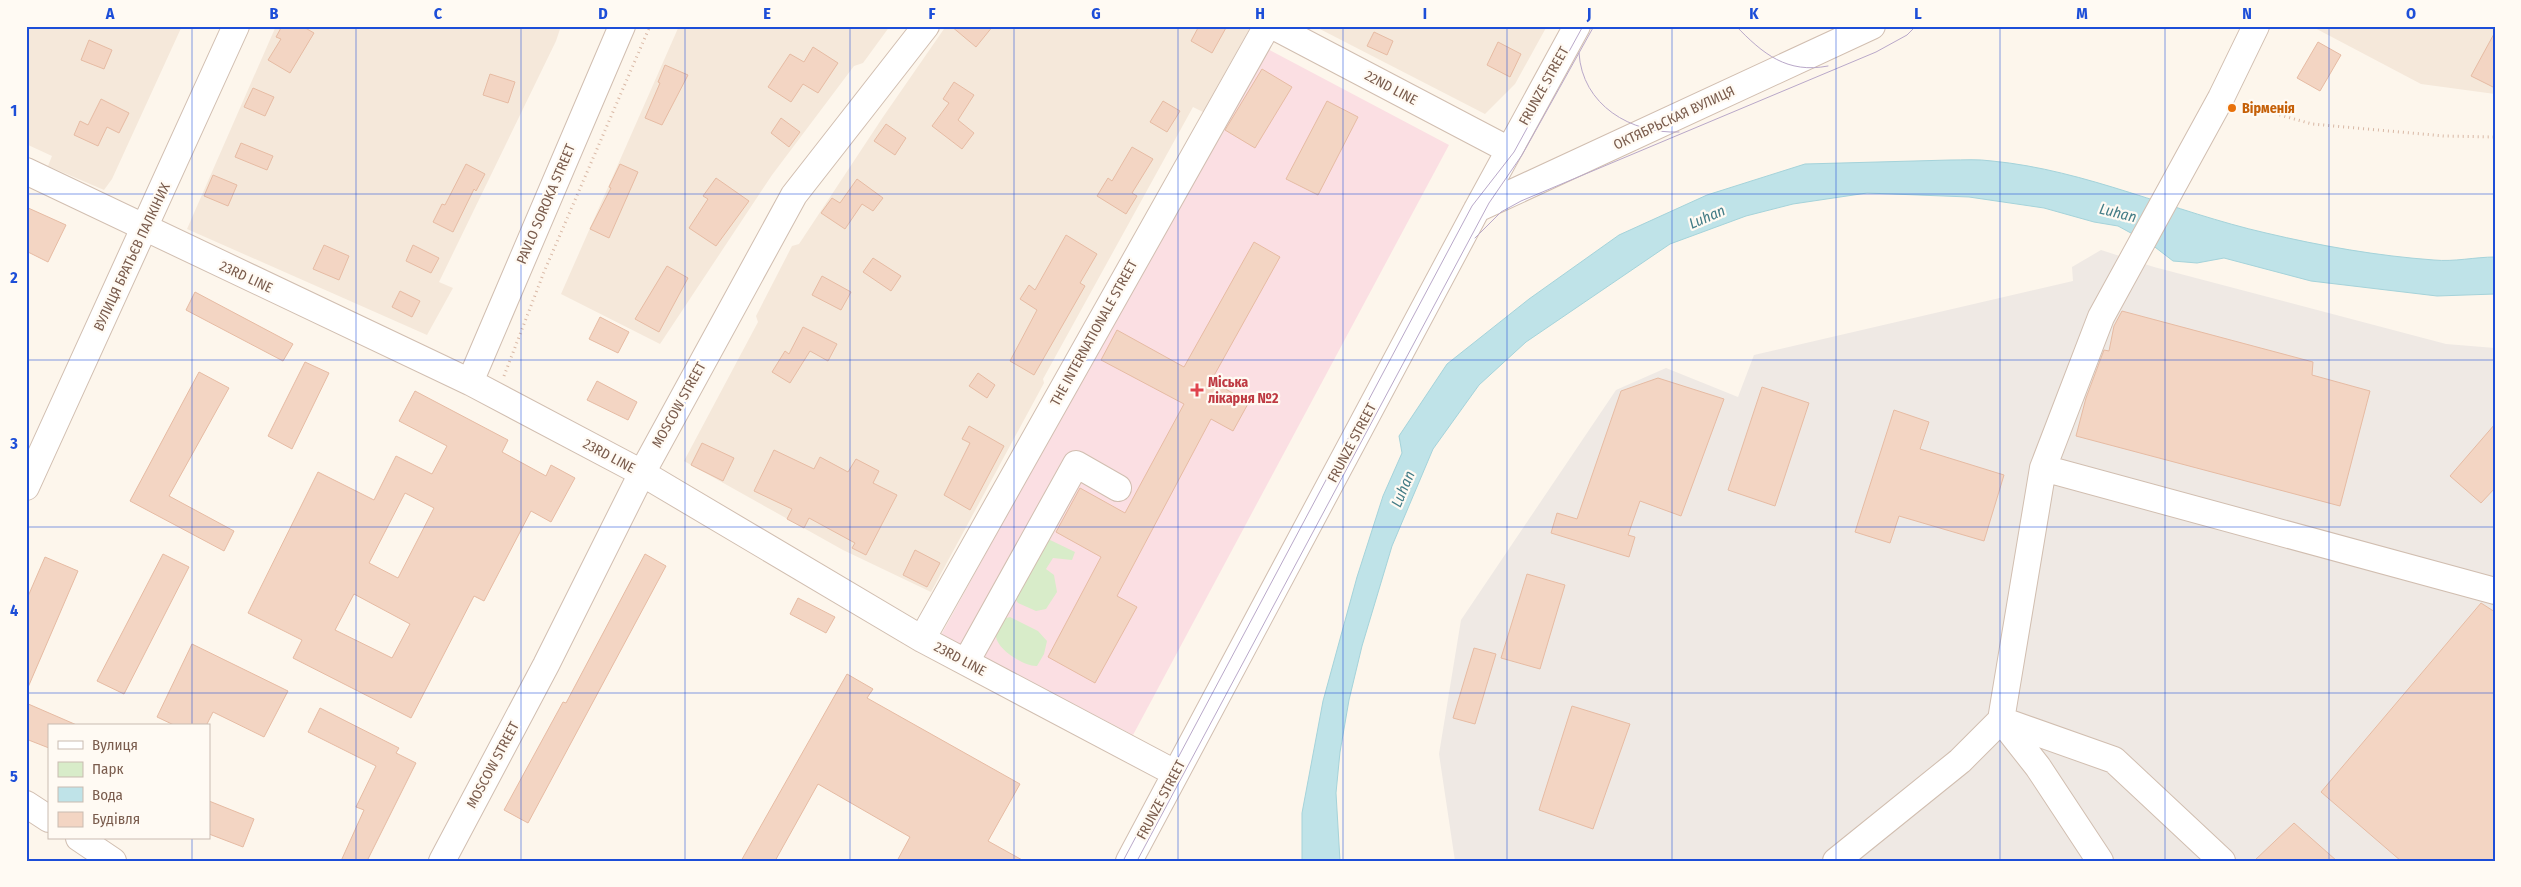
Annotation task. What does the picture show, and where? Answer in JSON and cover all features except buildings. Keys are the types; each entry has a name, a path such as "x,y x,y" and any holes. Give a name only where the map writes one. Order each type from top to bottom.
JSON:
{"street":[{"name":"ВУЛИЦЯ БРАТЬЄВ ПАЛКІНИХ","path":"26,488 236,26"},
{"name":"PAVLO SOROKA STREET","path":"470,382 622,26"},
{"name":"MOSCOW STREET","path":"442,861 546,665 642,473 794,195 926,26"},
{"name":"THE INTERNATIONALE STREET","path":"922,639 1267,26"},
{"name":"22ND LINE","path":"1273,26 1509,150"},
{"name":"FRUNZE STREET","path":"1129,861 1477,209 1577,26"},
{"name":"ОКТЯБРЬСКАЯ ВУЛИЦЯ","path":"1477,209 1872,26"},
{"path":"1836,861 1960,761 2001,720 2043,468 2101,317 2221,98 2256,26"},
{"name":"23RD LINE","path":"26,171 470,382 642,473 922,639 1175,773"},
{"path":"966,662 1076,464 1118,488"},
{"path":"2043,468 2495,591"},
{"path":"2001,720 2038,767 2100,861"},
{"path":"2001,720 2114,760 2222,861"},
{"path":"26,804 48,818"},
{"path":"82,840 113,861"}],"path":[{"path":"496,396 544,272 650,26"},
{"path":"2221,98 2312,124 2444,136 2495,137"}],"shaded area":[{"path":"26,26 182,26 112,179 104,190 48,166 52,156 26,144"},
{"path":"276,26 561,26 556,41 439,282 453,288 427,335 187,229"},
{"path":"679,26 890,26 863,63 854,66 772,175 660,344 561,294"},
{"path":"946,26 1250,28 1203,112 1193,107 1043,379 1044,383 931,592 843,550 684,461 758,322 756,316 792,246 799,244"},
{"path":"1314,26 1547,26 1515,84 1485,114"},
{"path":"2311,26 2495,26 2495,94 2421,84"},
{"name":"Міська лікарня №2","path":"1264,47 1449,145 1133,735 941,635"},
{"path":"2101,250 2154,267 2446,344 2495,348 2495,861 1455,861 1439,754 1461,620 1616,390 1666,368 1738,397 1754,355 2073,281 2072,267"}],"green space":[{"path":"1046,538 1075,552 1072,560 1053,558 1046,569 1054,575 1057,592 1046,609 1036,611 1018,603 1014,597"},
{"path":"1010,617 1038,631 1047,641 1044,654 1037,666 1019,661 998,642 996,635 998,628 1003,619"}],"water":[{"name":"Luhan","path":"1987,160 2062,173 2232,224 2329,246 2392,256 2434,260 2495,257 2495,294 2437,296 2311,281 2224,258 2197,263 2173,261 2151,244 2118,226 2094,222 2044,208 1969,197 1867,193 1793,204 1746,216 1670,244 1526,342 1479,385 1433,449 1392,546 1362,646 1349,700 1340,752 1336,793 1340,861 1302,861 1302,813 1323,701 1357,577 1383,496 1402,453 1399,436 1447,364 1529,299 1619,235 1707,195 1805,164"}],"tram line":[{"path":"1123,861 1472,206 1514,152 1583,26"},
{"path":"1137,861 1489,203 1522,155 1594,26"},
{"path":"1736,26 1756,45 1777,60 1800,67 1828,66"},
{"path":"1475,238 1501,212 1521,201 1876,52 1907,35 1916,26"},
{"path":"1579,53 1582,71 1589,88 1612,113 1627,122 1644,128 1679,132"}],"place":[{"name":"Вірменія","path":"2232,108"},
{"name":"Міська лікарня №2","path":"1197,390"}]}
